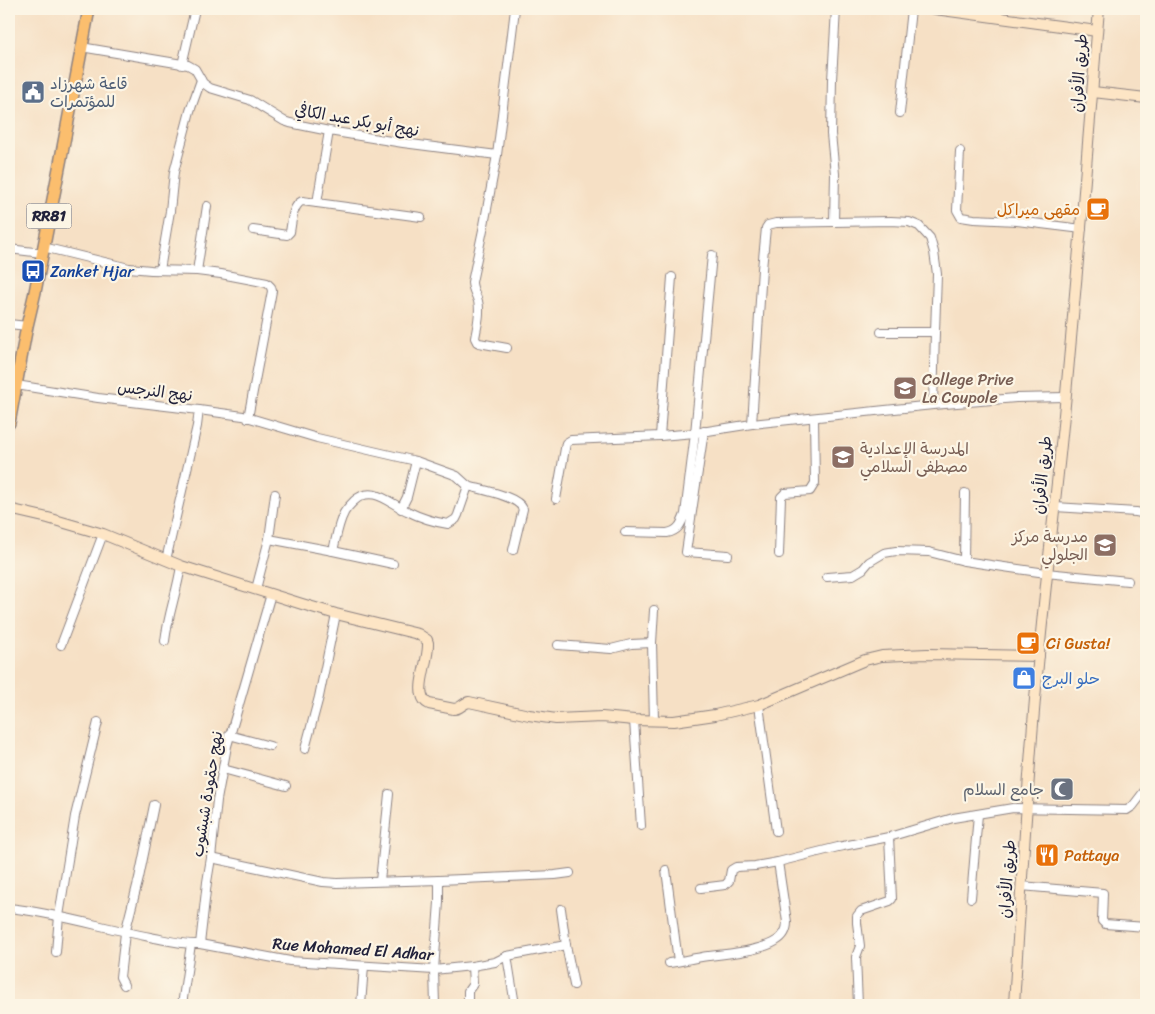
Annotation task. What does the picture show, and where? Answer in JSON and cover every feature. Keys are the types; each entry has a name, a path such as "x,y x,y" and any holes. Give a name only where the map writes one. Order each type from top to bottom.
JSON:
{"main road":[{"name":"RR81","path":"9,423 88,9"}],"street":[{"path":"182,65 195,9"},
{"path":"507,348 479,343 475,340 479,306 472,282 497,155 514,9"},
{"path":"834,222 835,174 831,134 836,9"},
{"path":"900,113 912,9"},
{"path":"936,9 1097,31"},
{"name":"طريق الأفران","path":"1014,1005 1038,656 1055,507 1082,229 1099,9"},
{"name":"نهج أبو بكر عبد الكافي","path":"81,47 188,65 195,69 203,83 210,88 250,100 284,121 303,126 403,143 497,155"},
{"path":"160,270 170,211 172,179 190,111 201,80"},
{"path":"1093,92 1146,98"},
{"path":"317,203 329,131"},
{"path":"960,152 957,210 961,217 1017,221 1082,229"},
{"path":"253,230 288,235 295,208 302,201 421,217"},
{"path":"197,271 207,206"},
{"path":"752,424 766,228 776,223 909,222 919,226 930,238 937,274 933,405"},
{"path":"9,249 43,250 129,268 197,271 267,283 272,291 248,418"},
{"path":"624,532 674,532 682,523 685,514 712,255"},
{"path":"660,436 672,277"},
{"path":"9,324 27,326"},
{"path":"882,332 934,332"},
{"name":"نهج النرجس","path":"16,385 98,398 199,410 166,560"},
{"path":"556,499 566,443 571,440 660,436 752,424 933,405 1016,398 1066,397"},
{"path":"199,410 248,418 317,438 416,461 457,476 468,486 516,501 522,505 523,509 513,550"},
{"path":"779,554 781,497 785,493 810,491 815,483 814,418"},
{"path":"704,431 686,552 728,555"},
{"path":"402,509 416,461"},
{"path":"333,551 345,512 362,495 380,496 413,514 441,523 450,523 458,515 468,486"},
{"path":"964,561 965,493"},
{"path":"256,589 269,539 275,494"},
{"path":"1055,507 1146,514"},
{"path":"9,509 76,525 181,566 336,614 418,634 427,640 428,647 421,691 423,699 430,704 457,709 469,702 556,719 602,717 674,721 715,715 759,705 865,660 882,656 927,654 1038,656"},
{"path":"61,645 103,534"},
{"path":"269,539 393,564"},
{"path":"827,577 853,576 869,562 884,553 896,551 930,552 964,561 1046,573 1128,581"},
{"path":"165,641 167,624 177,591 181,566"},
{"name":"نهج حمّودة شبشوب","path":"200,944 207,882 212,858 217,800 229,736 271,594"},
{"path":"654,610 652,643 654,720"},
{"path":"305,748 319,698 336,614"},
{"path":"558,644 611,649 632,644 652,643"},
{"path":"759,705 776,831"},
{"path":"634,720 642,826"},
{"path":"56,952 58,916 75,816 98,722"},
{"path":"229,736 270,746"},
{"path":"223,769 286,786"},
{"path":"701,888 725,885 729,881 731,870 734,868 778,862 838,847 889,838 953,818 1013,808 1126,810 1134,806 1146,789"},
{"path":"380,881 389,794"},
{"path":"124,985 120,977 125,932 139,878 154,805"},
{"path":"971,898 978,814"},
{"path":"858,1005 856,957 860,946 857,916 861,911 892,899 889,838"},
{"path":"212,858 323,882 439,880 570,874"},
{"path":"666,870 674,962 742,952 778,941 784,934 787,922 778,862"},
{"path":"435,1005 434,970 439,880"},
{"path":"1021,886 1103,893 1102,920 1105,924 1146,927"},
{"name":"Rue Mohamed El Adhar","path":"9,908 58,916 125,932 290,961 364,966 434,970 472,966 495,962 507,956 566,944"},
{"path":"560,909 574,985"},
{"path":"182,1005 191,944"},
{"path":"507,956 516,1005"},
{"path":"362,1005 364,966"},
{"path":"468,1005 468,991 474,984 472,966"}],"place":[{"name":"قاعة شهرزاد للمؤتمرات","path":"33,92"},
{"name":"مقهى ميراكل","path":"1098,209"},
{"name":"Zanket Hjar","path":"33,271"},
{"name":"College Prive La Coupole","path":"905,388"},
{"name":"المدرسة الإعدادية مصطفى السلامي","path":"843,457"},
{"name":"مدرسة مركز الجلولي","path":"1105,545"},
{"name":"Ci Gusta!","path":"1028,643"},
{"name":"حلو البرج","path":"1024,678"},
{"name":"جامع السلام","path":"1062,789"},
{"name":"Pattaya","path":"1047,855"}]}
